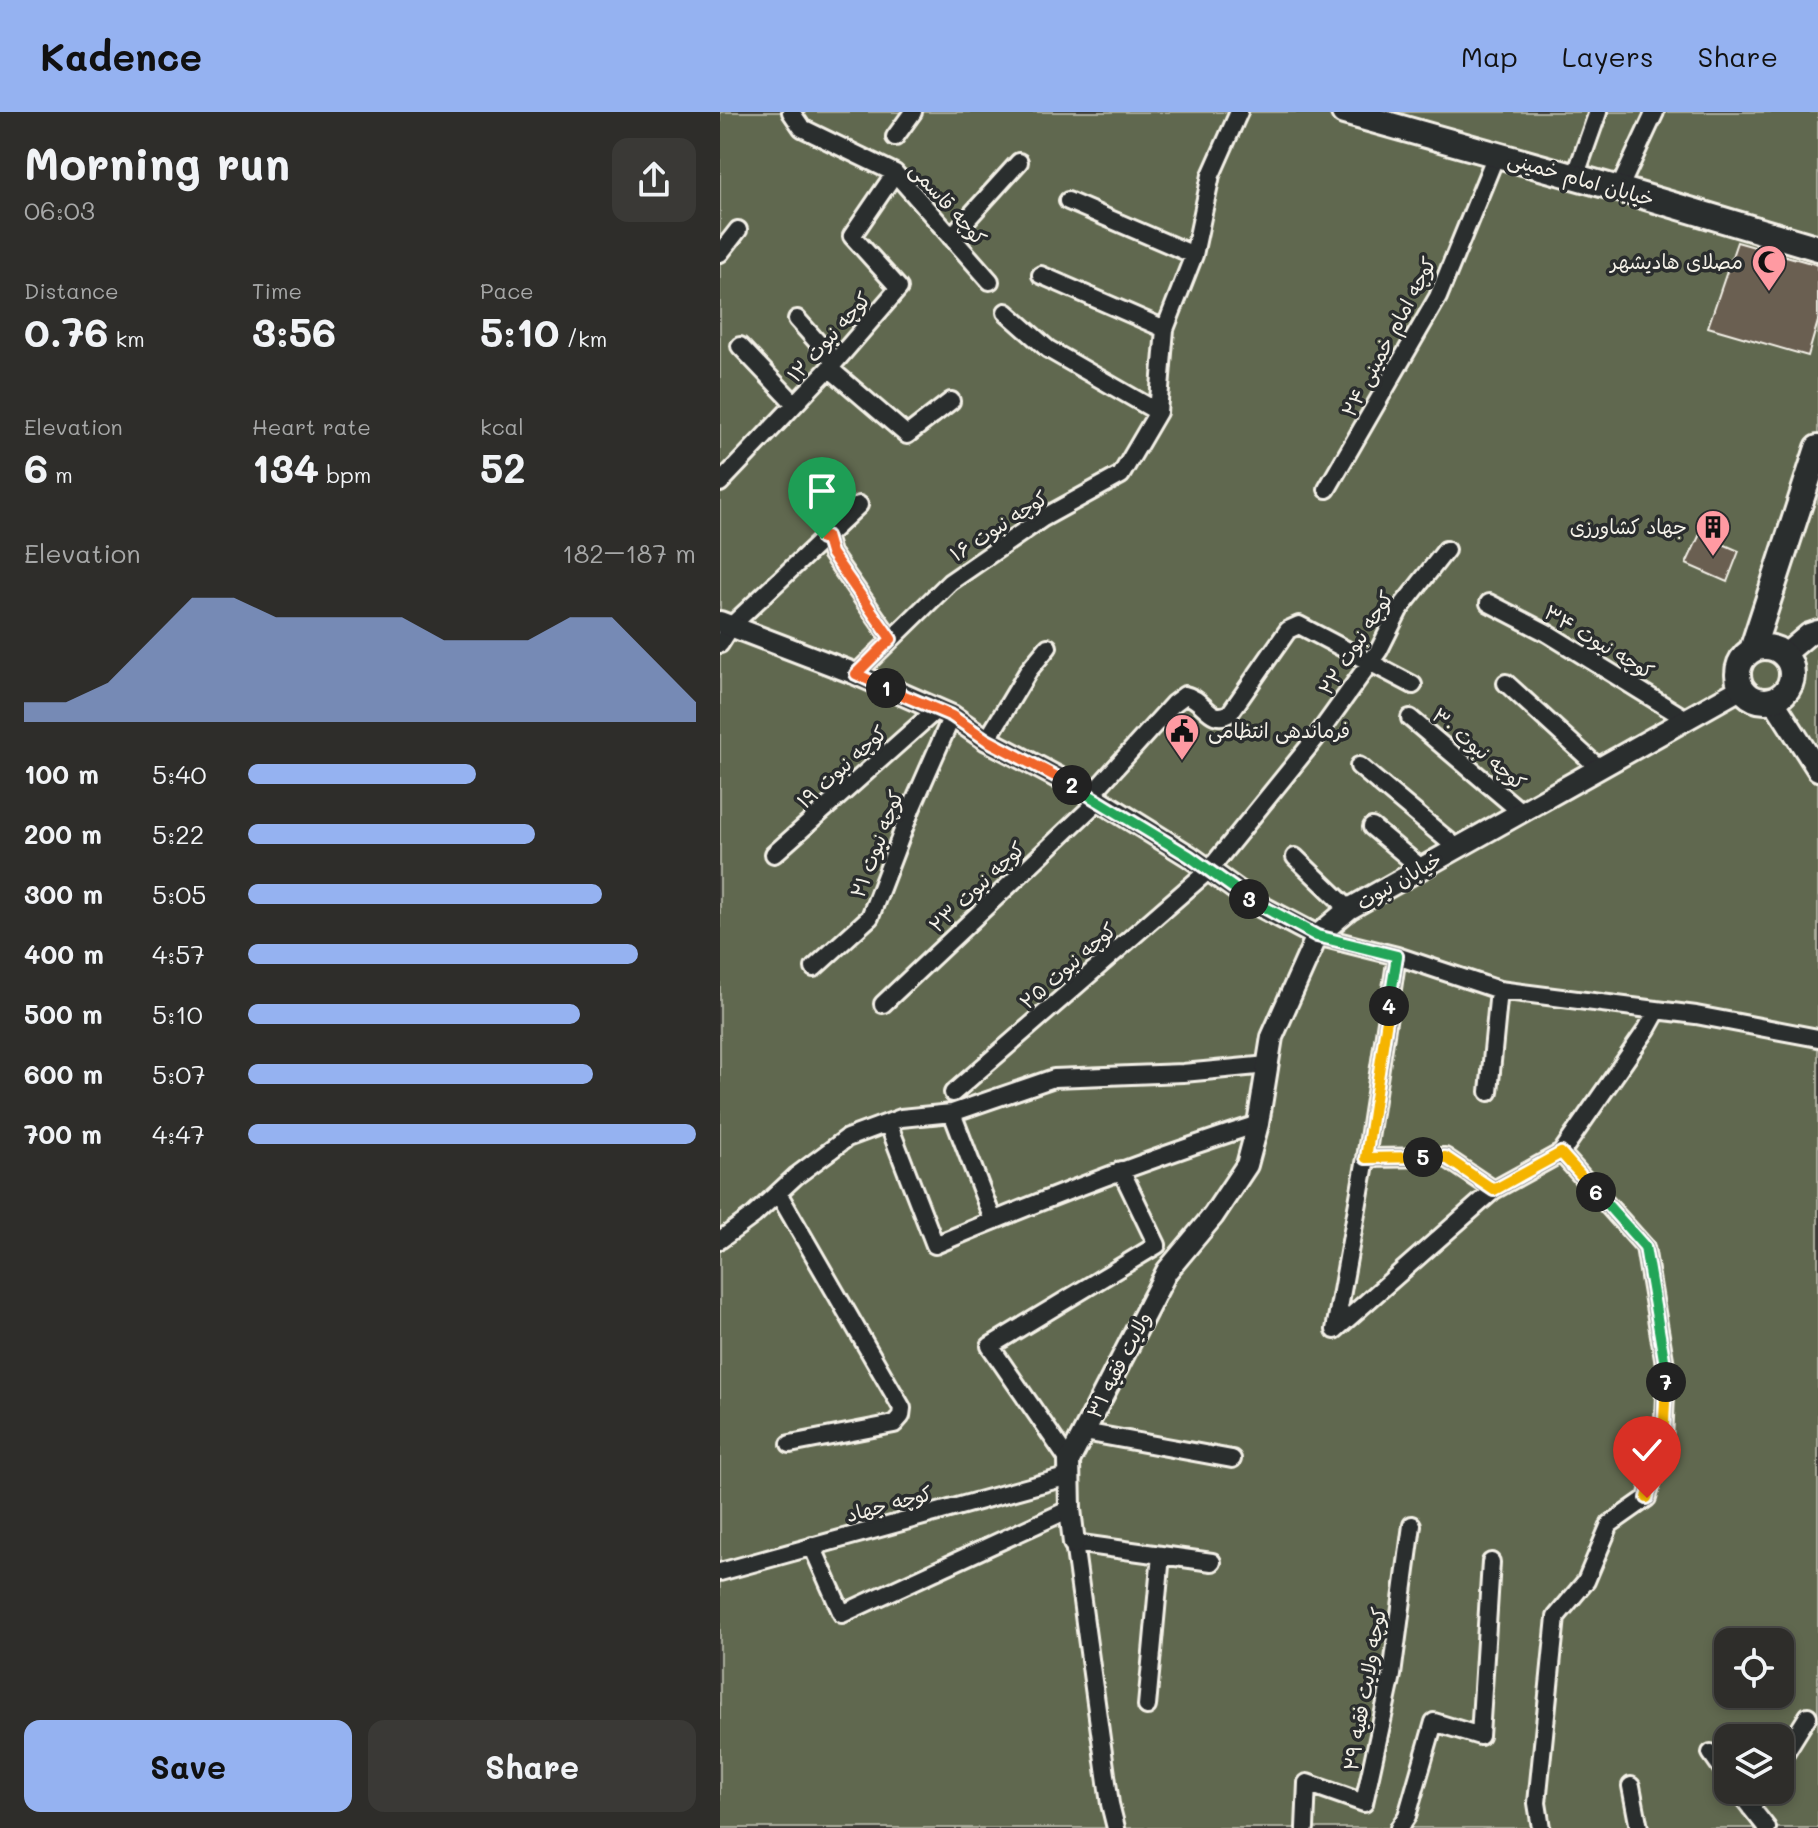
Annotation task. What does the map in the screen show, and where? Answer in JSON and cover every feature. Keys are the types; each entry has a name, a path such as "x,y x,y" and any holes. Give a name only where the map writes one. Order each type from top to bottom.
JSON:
{"main road":[{"name":"خیابان امام خمینی","path":"1344,112 1818,248"},
{"path":"1752,650 1818,448"},
{"path":"1769,647 1784,655 1791,667 1790,683 1786,690 1773,700 1756,699 1742,688 1739,671 1745,655 1752,650 1769,647"}],"street":[{"name":"کوچه قاسمی","path":"791,112 802,128 895,173 990,281"},
{"path":"895,137 913,112"},
{"path":"1006,312 1048,349 1158,412 1165,329 1194,255 1211,175 1239,112"},
{"path":"1575,177 1598,112"},
{"path":"1619,189 1655,112"},
{"name":"کوچه امام خمینی ۲۴","path":"1327,489 1438,297 1496,155"},
{"path":"951,237 1019,162"},
{"name":"کوچه نبوت ۱۲","path":"720,483 832,365 899,288 852,236 895,173"},
{"path":"1068,201 1194,255"},
{"path":"720,253 738,230"},
{"path":"1041,275 1165,329"},
{"path":"797,319 832,365 907,435 951,401"},
{"path":"740,346 794,403"},
{"name":"کوچه نبوت ۱۶","path":"856,674 950,582 1043,518 1121,475 1158,412"},
{"path":"720,644 726,623 859,505"},
{"path":"826,536 831,553 891,639"},
{"name":"کوچه نبوت ۲۲","path":"1209,870 1315,739 1370,662 1399,610 1446,550"},
{"name":"کوچه نبوت ۳۴","path":"1489,603 1547,633 1686,719"},
{"path":"726,623 856,674 944,713 987,740 1095,798 1258,905 1317,936 1397,956 1499,990 1657,1011 1818,1038"},
{"name":"کوچه نبوت ۲۳","path":"883,1004 1095,798 1173,704 1185,695 1196,698 1212,715 1222,717 1230,713 1288,630 1299,625 1370,662"},
{"path":"1784,655 1809,634 1818,631"},
{"path":"987,740 1029,670 1048,647"},
{"path":"1370,662 1413,685"},
{"path":"1506,683 1599,768"},
{"name":"خیابان نبوت","path":"1317,936 1349,909 1742,688"},
{"path":"1773,700 1818,770"},
{"name":"کوچه نبوت ۱۹","path":"774,854 944,713"},
{"name":"کوچه نبوت ۲۱","path":"814,968 870,917 944,713"},
{"name":"کوچه نبوت ۳۰","path":"1410,718 1521,812"},
{"path":"1359,766 1457,848"},
{"path":"1372,827 1421,868"},
{"path":"1295,857 1349,909"},
{"name":"کوچه نبوت ۲۵","path":"953,1093 1209,870"},
{"name":"ولایت فقیه ۳۱","path":"1116,1828 1110,1804 1074,1543 1069,1469 1084,1432 1167,1271 1213,1216 1247,1165 1258,1124 1272,1037 1317,936"},
{"path":"1397,956 1366,1158 1335,1330 1494,1190 1561,1153 1657,1011"},
{"path":"1489,1092 1499,990"},
{"path":"720,1240 847,1138 901,1118 952,1113 1054,1078 1183,1073 1268,1065"},
{"path":"952,1113 993,1220"},
{"path":"888,1123 935,1245 1121,1170 1258,1124"},
{"path":"1541,1828 1537,1803 1556,1617 1586,1581 1610,1524 1647,1498 1663,1441 1666,1371 1645,1247 1561,1153"},
{"path":"1366,1158 1445,1157 1494,1190"},
{"path":"1069,1469 990,1346 1157,1245 1121,1170"},
{"path":"778,1193 902,1408 901,1416 894,1424 790,1444"},
{"path":"1084,1432 1232,1459"},
{"name":"کوچه جهاد","path":"720,1572 1069,1469"},
{"path":"812,1546 842,1614 1070,1509"},
{"name":"کوچه ولایت فقیه ۲۹","path":"1305,1828 1307,1783 1364,1803 1392,1675 1412,1525"},
{"path":"1074,1543 1212,1562"},
{"path":"1147,1706 1161,1555"},
{"path":"1399,1828 1407,1816 1434,1722 1480,1736 1491,1562"},
{"path":"1794,1738 1808,1716"},
{"path":"1711,1753 1714,1757"},
{"path":"1631,1786 1639,1828"},
{"path":"1748,1804 1767,1828"},
{"path":"1751,1808 1753,1804"}],"green space":[{"path":"720,112 1818,112 1818,1828 720,1828"}],"building":[{"name":"مصلای هادیشهر","path":"1737,242 1818,265 1818,321 1808,356 1708,327"},
{"name":"جهاد کشاورزی","path":"1700,534 1739,551 1727,582 1686,564"}],"place":[{"name":"مصلای هادیشهر","path":"1769,293"},
{"name":"جهاد کشاورزی","path":"1713,558"},
{"name":"فرماندهی انتظامی","path":"1182,762"}],"route":[{"path":"822,539 826,536 831,553 891,639 856,674 952,716 987,740 1091,795 1189,856 1258,905 1317,936 1397,956 1366,1158 1445,1157 1494,1190 1561,1153 1645,1247 1666,1371 1663,1441 1647,1498"}]}
